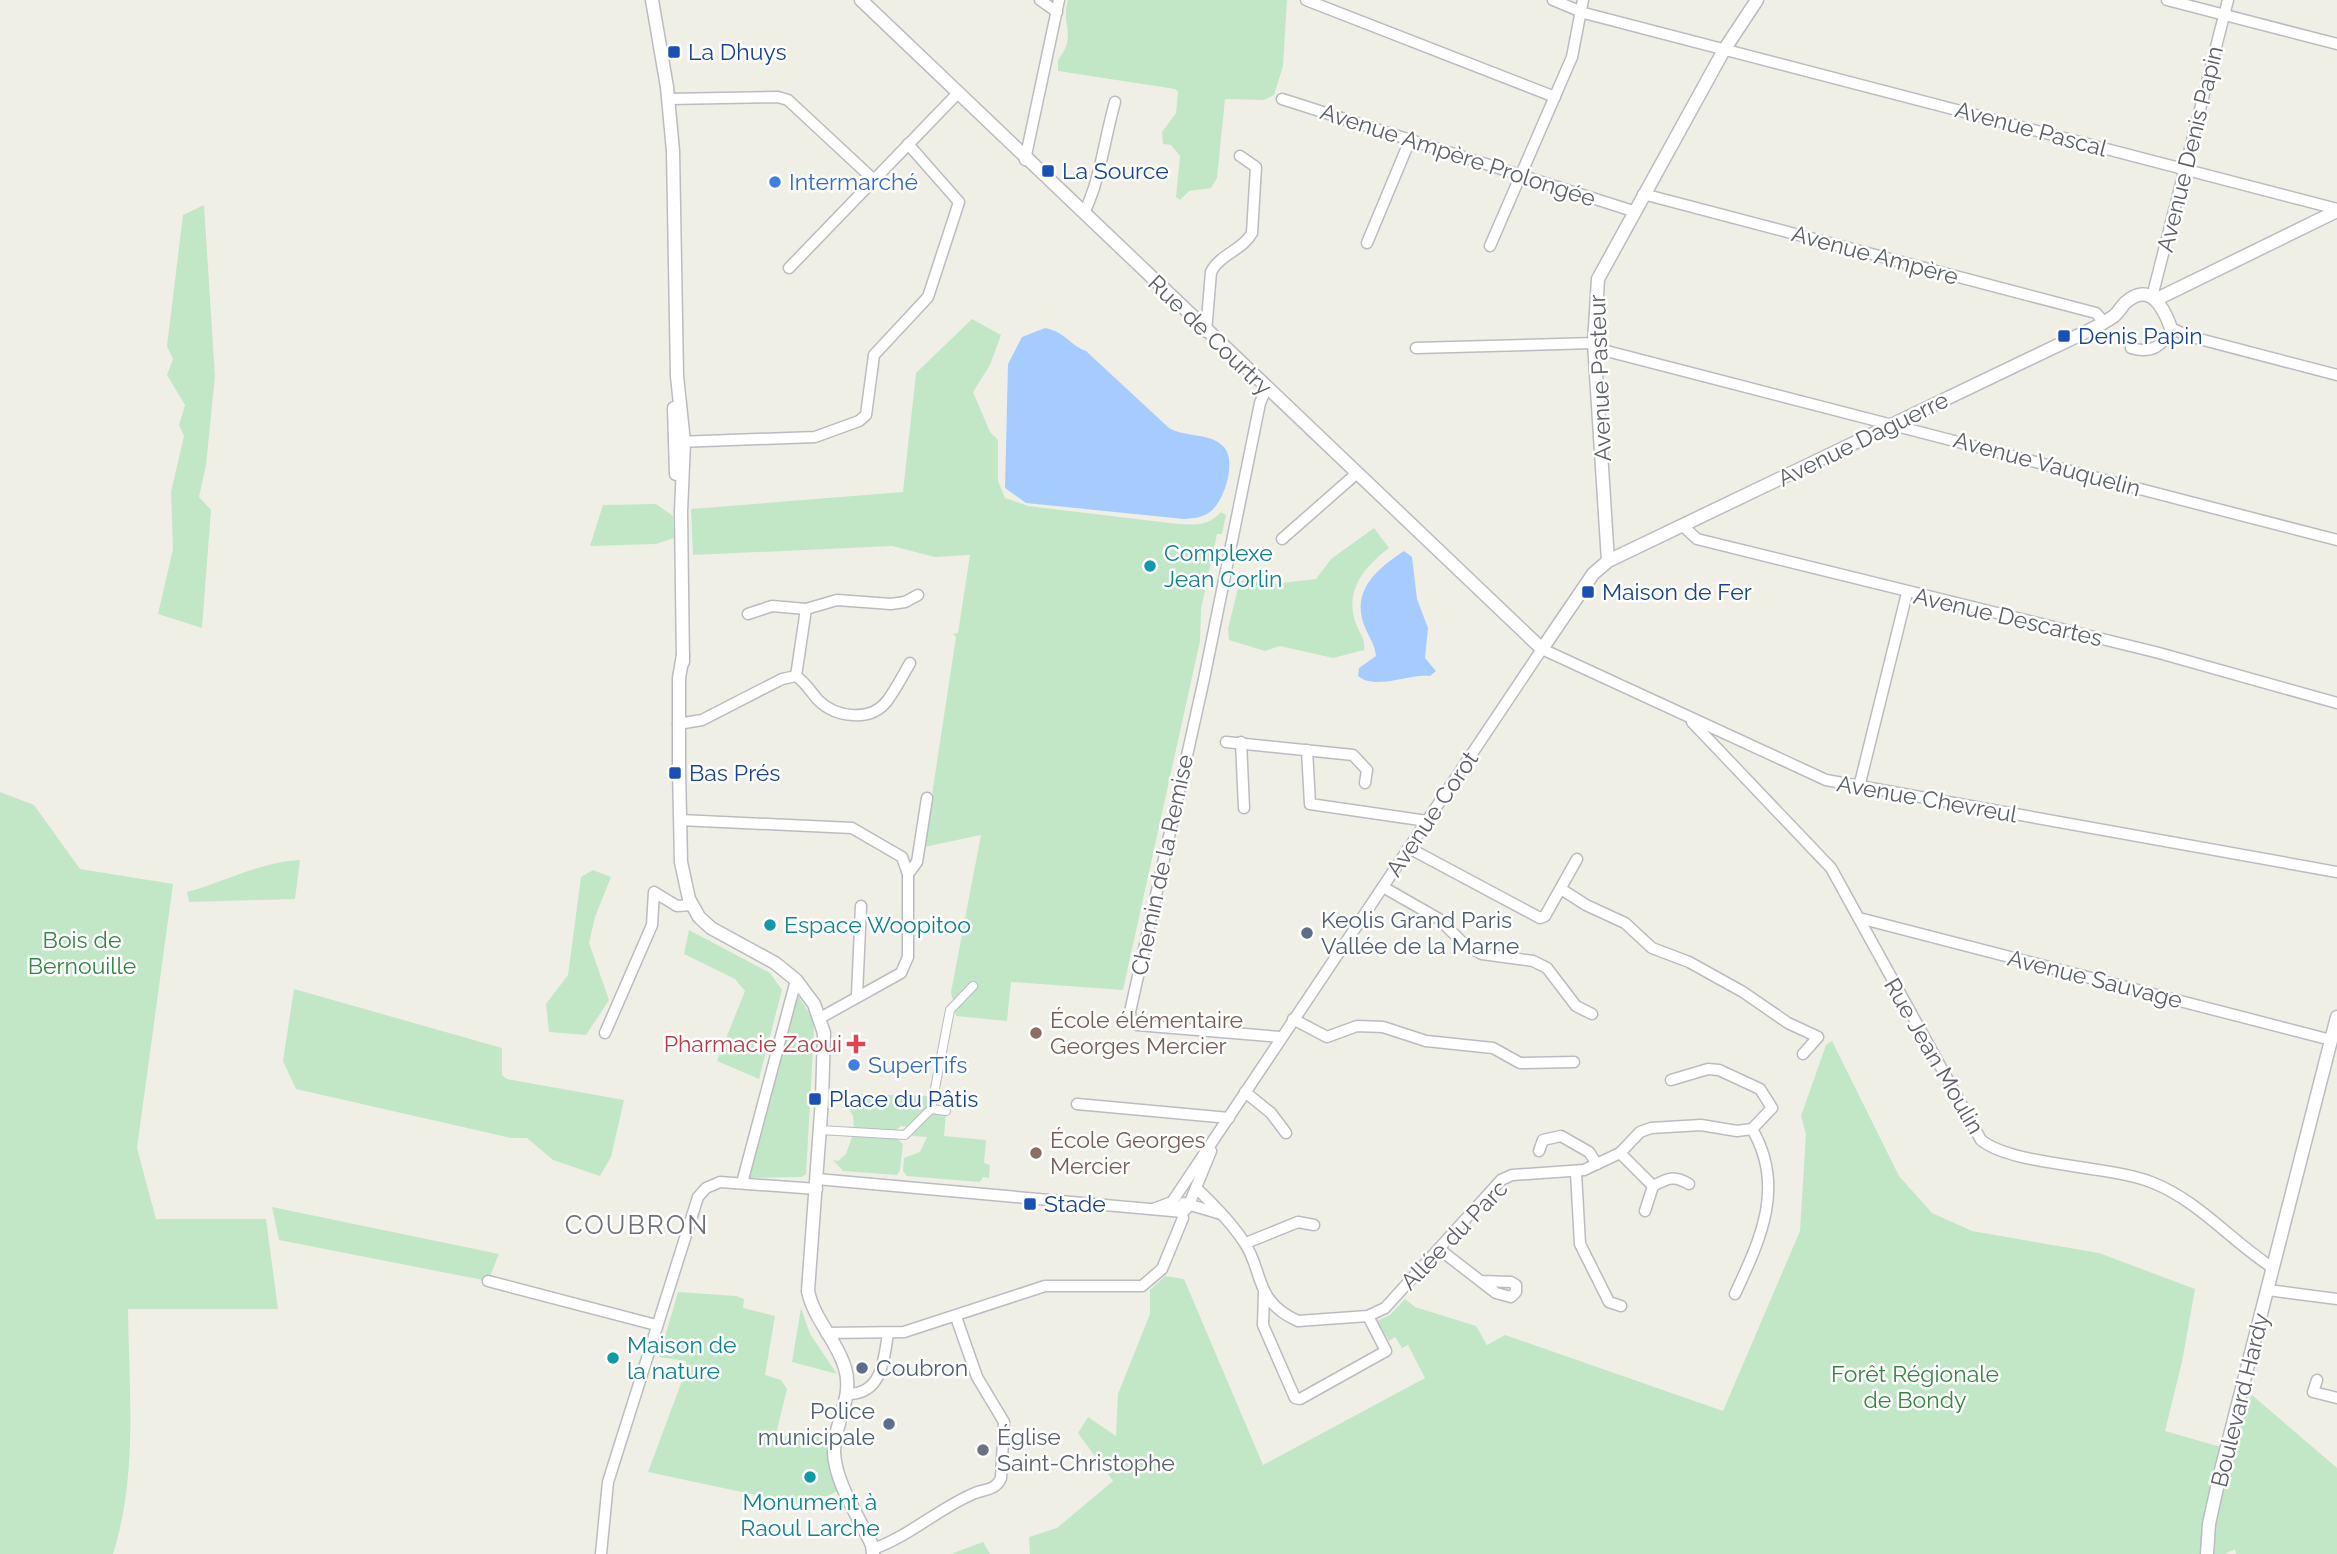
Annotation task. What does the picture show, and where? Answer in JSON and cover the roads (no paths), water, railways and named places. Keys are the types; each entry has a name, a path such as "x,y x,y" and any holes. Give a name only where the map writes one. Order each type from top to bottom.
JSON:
{"street":[{"path":"653,0 673,99 680,155 675,227 683,655 680,784 682,872 691,905 711,928 775,963 796,980 806,991 820,1018 825,1053 808,1291 815,1314 845,1366 848,1394 835,1444 836,1462 873,1551 894,1542 974,1494 998,1485 1001,1478 1004,1422 976,1377 956,1317"},
{"name":"Rue de Courtry","path":"861,0 1206,332 1542,649"},
{"path":"1026,160 1058,6 1040,0"},
{"path":"1307,0 1555,97"},
{"name":"Avenue Pascal","path":"1553,0 1582,6 1724,50 2337,210"},
{"name":"Avenue Pasteur","path":"1608,561 1595,346 1598,279 1633,211 1724,50 1757,0"},
{"path":"2166,0 2337,44"},
{"name":"Avenue Denis Papin","path":"2154,298 2228,0"},
{"path":"1490,246 1572,57 1582,6"},
{"path":"789,268 957,93"},
{"path":"673,99 778,97 788,100 874,180"},
{"name":"Avenue Ampère Prolongée","path":"1282,99 1633,211"},
{"path":"1084,213 1101,164 1104,140 1115,102"},
{"path":"1367,243 1410,140"},
{"path":"679,442 815,437 859,421 866,415 874,355 928,297 959,202 908,144"},
{"path":"1206,332 1211,272 1216,264 1248,240 1252,233 1256,167 1240,156"},
{"name":"Avenue Ampère","path":"1643,194 2096,313 2104,322"},
{"path":"2132,348 2140,351 2156,348 2163,343 2171,328 2167,313 2154,298 2337,210"},
{"name":"Avenue Daguerre","path":"1608,561 2104,322 2131,299 2154,298"},
{"path":"2171,328 2188,336 2337,375"},
{"name":"Avenue Vauquelin","path":"1416,348 1595,346 2337,540"},
{"name":"Chemin de la Remise","path":"1266,389 1260,403 1204,679 1130,1012 1131,1021 1137,1025 1280,1037"},
{"path":"1282,539 1356,474"},
{"name":"Avenue Descartes","path":"1683,526 1697,538 1907,593 2159,653 2337,703"},
{"path":"1542,649 1593,574 1608,561"},
{"path":"1859,787 1907,593"},
{"path":"748,614 772,606 806,609 837,600 891,604 905,602 918,595"},
{"path":"796,676 806,609"},
{"name":"Avenue Chevreul","path":"1542,649 1805,772 1859,787 2337,872"},
{"name":"Avenue Corot","path":"1172,1202 1542,649"},
{"path":"796,676 830,709 845,715 860,715 874,711 886,702 910,663"},
{"path":"682,724 702,720 796,676"},
{"name":"Rue Jean Moulin","path":"1688,717 1831,869 1981,1140 2005,1152 2151,1182 2199,1210 2273,1268"},
{"path":"1714,746 1715,739 1722,734"},
{"path":"1226,742 1353,755 1367,770 1365,783"},
{"path":"1241,742 1244,807"},
{"path":"1307,750 1310,804 1427,821"},
{"path":"908,874 917,862 927,798"},
{"path":"680,820 852,828 902,857 908,874 908,957 901,973 857,995 820,1018"},
{"path":"1409,848 1540,918 1545,916 1577,859"},
{"path":"1383,887 1439,919 1465,945 1482,954 1533,961 1547,968 1566,996 1576,1006 1592,1014"},
{"path":"1561,888 1586,905 1625,923 1652,947 1689,962 1743,992 1788,1023 1818,1037 1803,1054"},
{"path":"605,1033 652,925 654,892 677,906 691,905"},
{"path":"857,995 861,906"},
{"name":"Avenue Sauvage","path":"1859,918 2331,1040"},
{"path":"742,1183 796,980"},
{"path":"820,1130 905,1135 931,1109 950,1010 972,986"},
{"name":"Boulevard Hardy","path":"2207,1554 2213,1511 2337,1017"},
{"path":"1293,1019 1327,1037 1357,1026 1383,1027 1426,1041 1493,1048 1520,1063 1574,1062"},
{"path":"1671,1080 1708,1069 1719,1070 1760,1089 1772,1108 1752,1129 1765,1159 1768,1201 1763,1232 1735,1294"},
{"path":"1245,1092 1271,1113 1286,1133"},
{"path":"1077,1104 1229,1118"},
{"path":"931,1109 946,1111"},
{"name":"Avenue Corot","path":"1185,1209 1229,1118"},
{"name":"Allée du Parc","path":"1368,1316 1385,1308 1501,1180 1512,1175 1576,1172 1620,1153 1640,1132 1651,1128 1701,1125 1737,1131 1752,1129"},
{"path":"1539,1151 1543,1140 1561,1136 1589,1152 1597,1164"},
{"path":"1620,1153 1653,1186"},
{"path":"827,1333 904,1332 1045,1286 1142,1286 1162,1269 1183,1218 1185,1209 1181,1201 1192,1180 1192,1170"},
{"path":"1576,1172 1583,1255 1609,1302 1621,1306"},
{"path":"1645,1211 1653,1186 1670,1177 1677,1177 1689,1184"},
{"path":"601,1554 608,1482 698,1198 706,1188 720,1182 817,1184 1153,1209 1185,1209 1221,1214"},
{"path":"1196,1188 1246,1243 1264,1293 1263,1325 1295,1398 1300,1399 1386,1351 1368,1316 1298,1321 1264,1293"},
{"path":"1153,1209 1172,1202 1185,1209"},
{"path":"1246,1243 1298,1222 1314,1225"},
{"path":"1439,1249 1481,1281"},
{"path":"488,1280 656,1325"},
{"path":"2268,1290 2337,1299"},
{"path":"848,1394 864,1393 874,1385 884,1360 888,1333"},
{"path":"2317,1380 2313,1392 2337,1398"},
{"name":"Boulevard Hardy","path":"2213,1511 2213,1554"}],"water":[{"path":"1045,328 1058,332 1086,351 1169,428 1212,439 1224,447 1228,454 1229,472 1220,500 1210,512 1201,517 1184,519 1026,503 1005,488 1008,364 1022,337"},
{"path":"1404,551 1412,557 1417,599 1428,628 1425,658 1436,671 1430,676 1383,682 1365,680 1358,676 1359,668 1376,656 1361,612 1364,591 1376,573"}],"place":[{"name":"La Dhuys","path":"674,52"},
{"name":"La Source","path":"1048,171"},
{"name":"Intermarché","path":"775,182"},
{"name":"Denis Papin","path":"2064,336"},
{"name":"Complexe Jean Corlin","path":"1150,566"},
{"name":"Maison de Fer","path":"1588,592"},
{"name":"Bas Prés","path":"675,773"},
{"name":"Espace Woopitoo","path":"770,925"},
{"name":"Keolis Grand Paris Vallée de la Marne","path":"1307,933"},
{"name":"École élémentaire Georges Mercier","path":"1036,1033"},
{"name":"Pharmacie Zaoui","path":"856,1044"},
{"name":"SuperTifs","path":"854,1065"},
{"name":"Place du Pâtis","path":"815,1099"},
{"name":"École Georges Mercier","path":"1036,1153"},
{"name":"Stade","path":"1030,1204"},
{"name":"Maison de la nature","path":"613,1358"},
{"name":"Coubron","path":"862,1368"},
{"name":"Police municipale","path":"889,1424"},
{"name":"Église Saint-Christophe","path":"983,1450"},
{"name":"Monument à Raoul Larche","path":"810,1477"}],"district":[{"name":"COUBRON","path":"637,1225"}],"park label":[{"name":"Bois de Bernouille","path":"82,953"},
{"name":"Forêt Régionale de Bondy","path":"1915,1387"}]}
